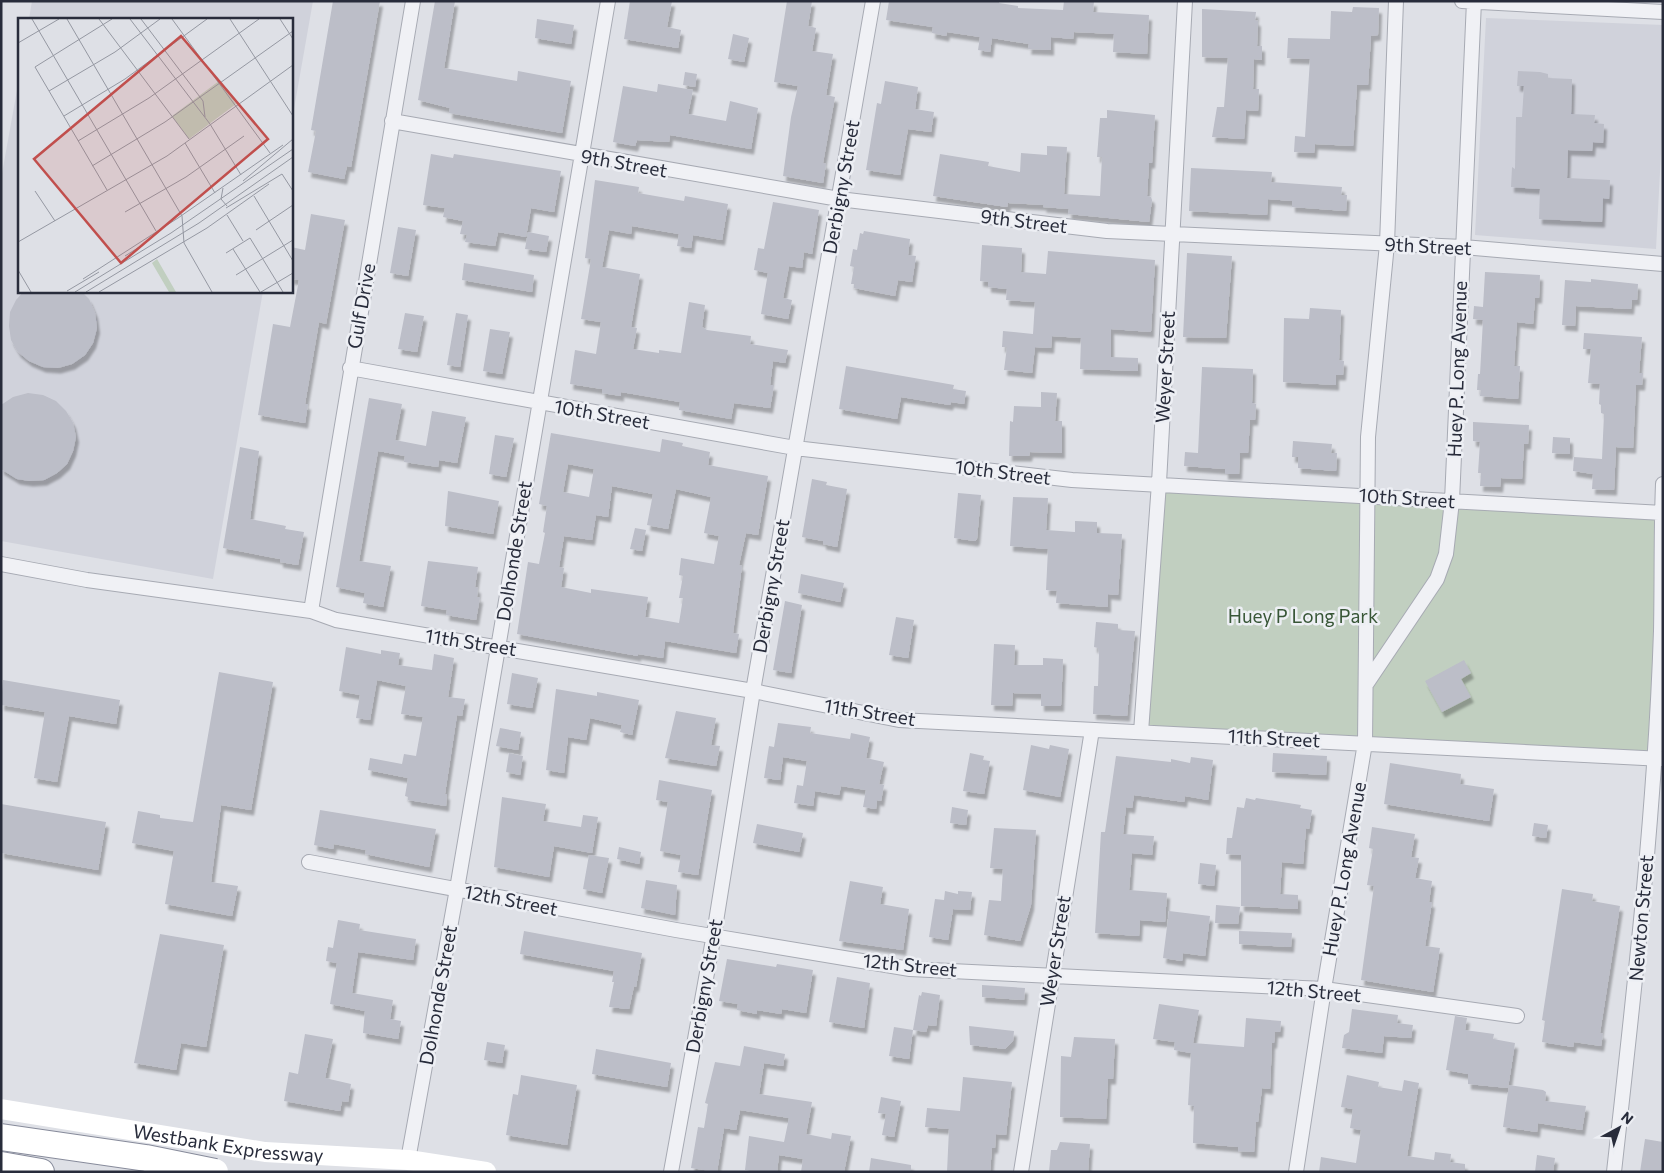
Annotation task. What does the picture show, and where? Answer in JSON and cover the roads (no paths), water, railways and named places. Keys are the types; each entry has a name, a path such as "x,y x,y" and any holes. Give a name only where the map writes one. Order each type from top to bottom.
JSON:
{"highway":[{"path":"1,1138 146,1158 215,1172"},
{"path":"1,1165 41,1172"}],"main road":[{"name":"Westbank Expressway","path":"1,1109 265,1152 486,1172"},
{"path":"141,1132 177,1161 185,1172"}],"street":[{"name":"Gulf Drive","path":"311,611 350,368 413,1"},
{"name":"Dolhonde Street","path":"404,1166 457,890 538,403 608,1"},
{"name":"Derbigny Street","path":"671,1172 714,934 752,691 873,1"},
{"name":"Weyer Street","path":"1141,732 1159,483 1185,1"},
{"name":"Huey P. Long Avenue","path":"1296,1172 1365,743 1368,437 1387,244 1396,1"},
{"path":"1462,1 1663,12"},
{"name":"Huey P. Long Avenue","path":"1367,683 1437,579 1446,554 1452,501 1474,2"},
{"name":"9th Street","path":"392,121 580,156 839,199 1107,231 1463,247 1663,264"},
{"name":"10th Street","path":"350,368 795,448 1072,480 1159,483 1662,513"},
{"name":"Newton Street","path":"1614,1172 1658,758 1663,484"},
{"name":"11th Street","path":"1,564 87,580 311,611 336,620 498,646 752,691 899,720 1658,758"},
{"name":"Weyer Street","path":"1021,1172 1051,975 1092,730"},
{"name":"12th Street","path":"309,862 676,930 714,934 910,969 1324,989 1517,1016"}],"park label":[{"name":"Huey P Long Park","path":"1303,616"}]}
